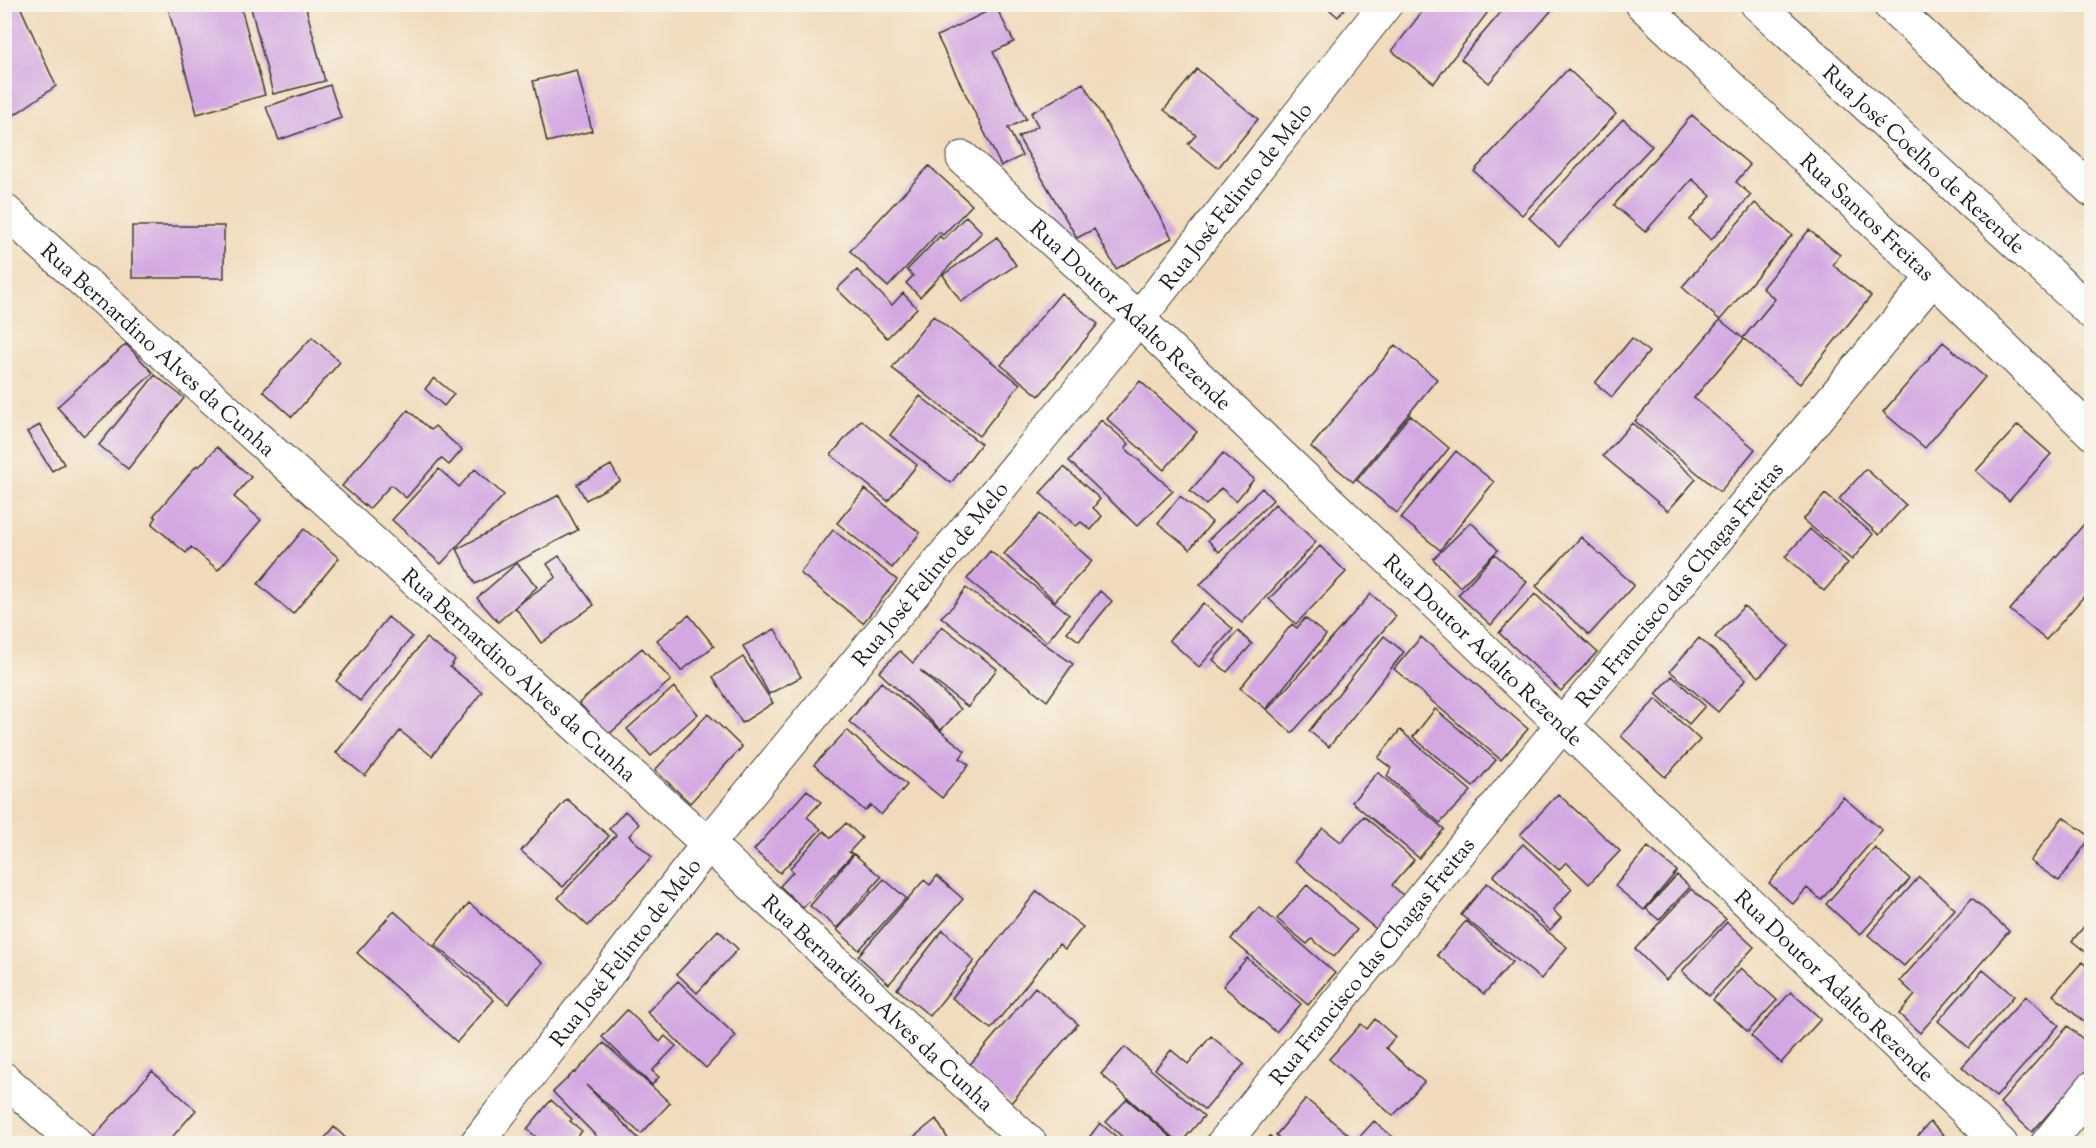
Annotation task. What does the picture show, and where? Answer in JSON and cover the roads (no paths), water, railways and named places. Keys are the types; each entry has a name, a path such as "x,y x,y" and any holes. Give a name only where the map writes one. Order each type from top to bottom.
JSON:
{"street":[{"name":"Rua José Felinto de Melo","path":"476,1143 708,844 1138,319 1386,4"},
{"name":"Rua Santos Freitas","path":"1642,4 1932,278 2091,433"},
{"name":"Rua José Coelho de Rezende","path":"1757,4 2091,313"},
{"path":"1889,4 2091,190"},
{"name":"Rua Doutor Adalto Rezende","path":"963,158 1138,319 2001,1143"},
{"name":"Rua Bernardino Alves da Cunha","path":"4,210 708,844 1031,1143"},
{"name":"Rua Francisco das Chagas Freitas","path":"1223,1143 1563,724 1932,278"},
{"path":"4,1079 76,1143"},
{"path":"2047,1143 2091,1088"}]}
